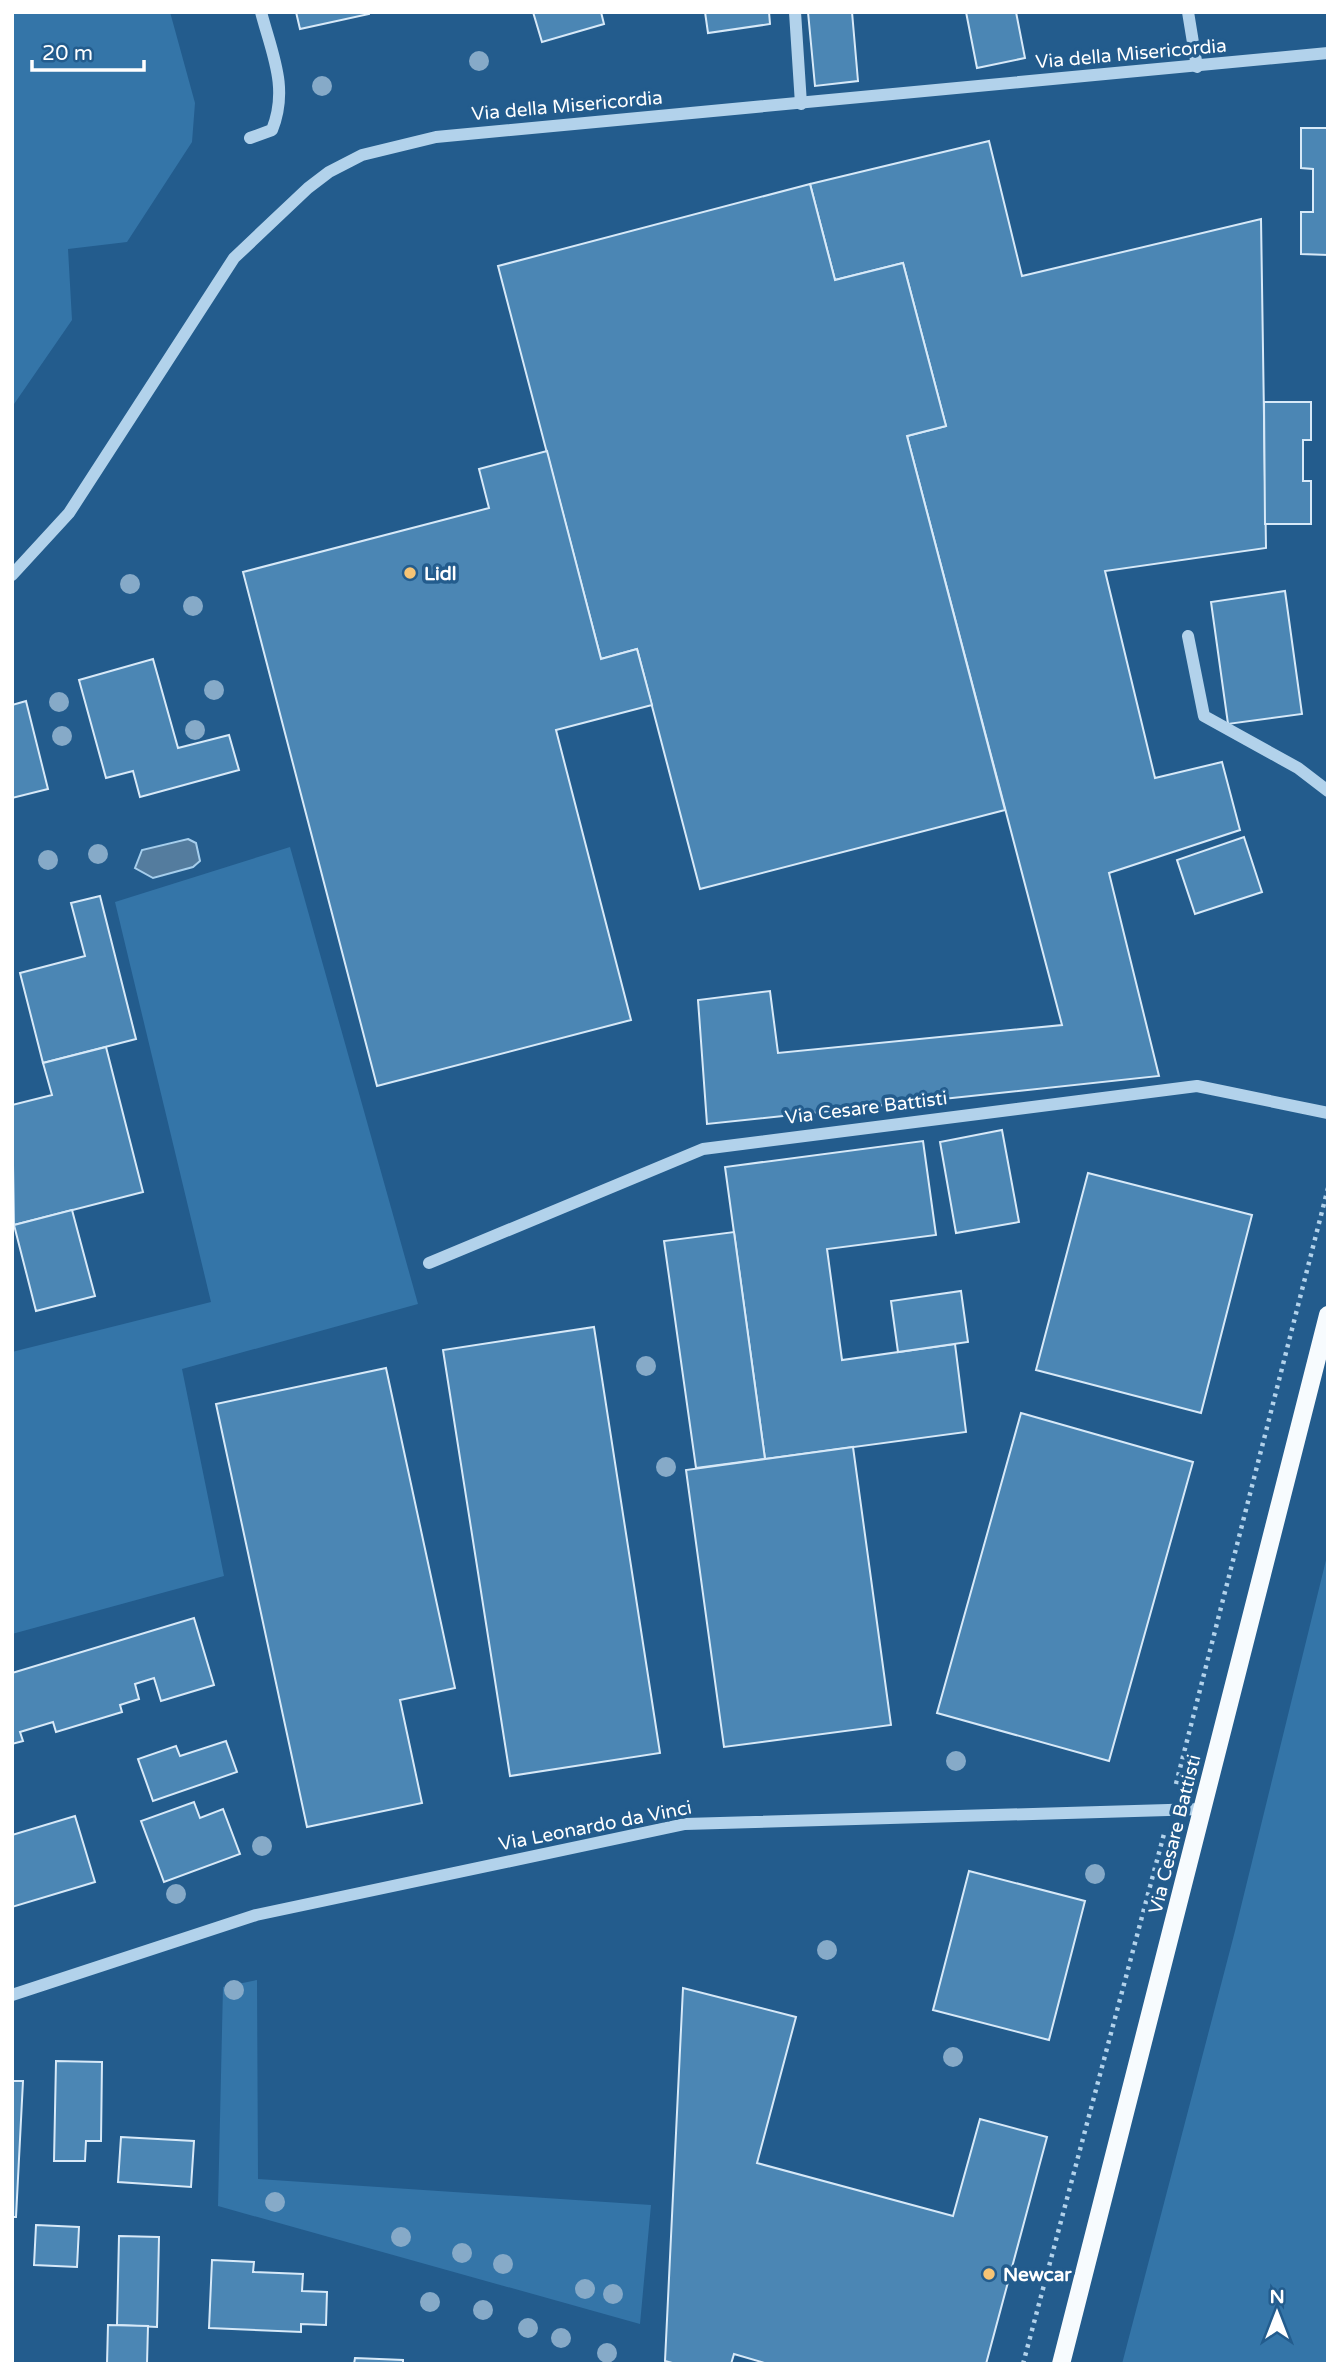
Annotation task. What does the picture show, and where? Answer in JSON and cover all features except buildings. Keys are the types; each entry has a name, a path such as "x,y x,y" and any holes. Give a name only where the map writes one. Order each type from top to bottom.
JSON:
{"main road":[{"name":"Via Cesare Battisti","path":"1060,2364 1328,1315"}],"street":[{"path":"250,138 272,130 281,108 281,84 261,12"},
{"path":"795,12 801,103"},
{"path":"1188,12 1198,67"},
{"name":"Via della Misericordia","path":"12,575 69,513 234,258 308,188 329,172 362,155 436,137 1198,67 1328,52"},
{"path":"1188,636 1204,716 1298,768 1328,791"},
{"name":"Via Cesare Battisti","path":"429,1263 703,1149 1197,1086 1328,1113"},
{"name":"Via Leonardo da Vinci","path":"12,1994 256,1915 685,1824 1202,1809"}],"path":[{"path":"1023,2364 1169,1812 1328,1188"}],"shaded area":[{"path":"12,12 170,12 195,103 192,142 127,242 68,249 72,320 12,407"},
{"path":"188,839 196,843 200,861 193,867 153,878 135,868 142,850"},
{"path":"290,847 418,1304 182,1369 224,1576 12,1634 12,1352 211,1302 115,902"},
{"path":"1328,1552 1328,2364 1122,2364 1235,1931"},
{"path":"257,1980 258,2179 651,2205 640,2324 218,2206 223,1987"}],"place":[{"name":"Lidl","path":"410,573"},
{"name":"Newcar","path":"989,2274"}]}
